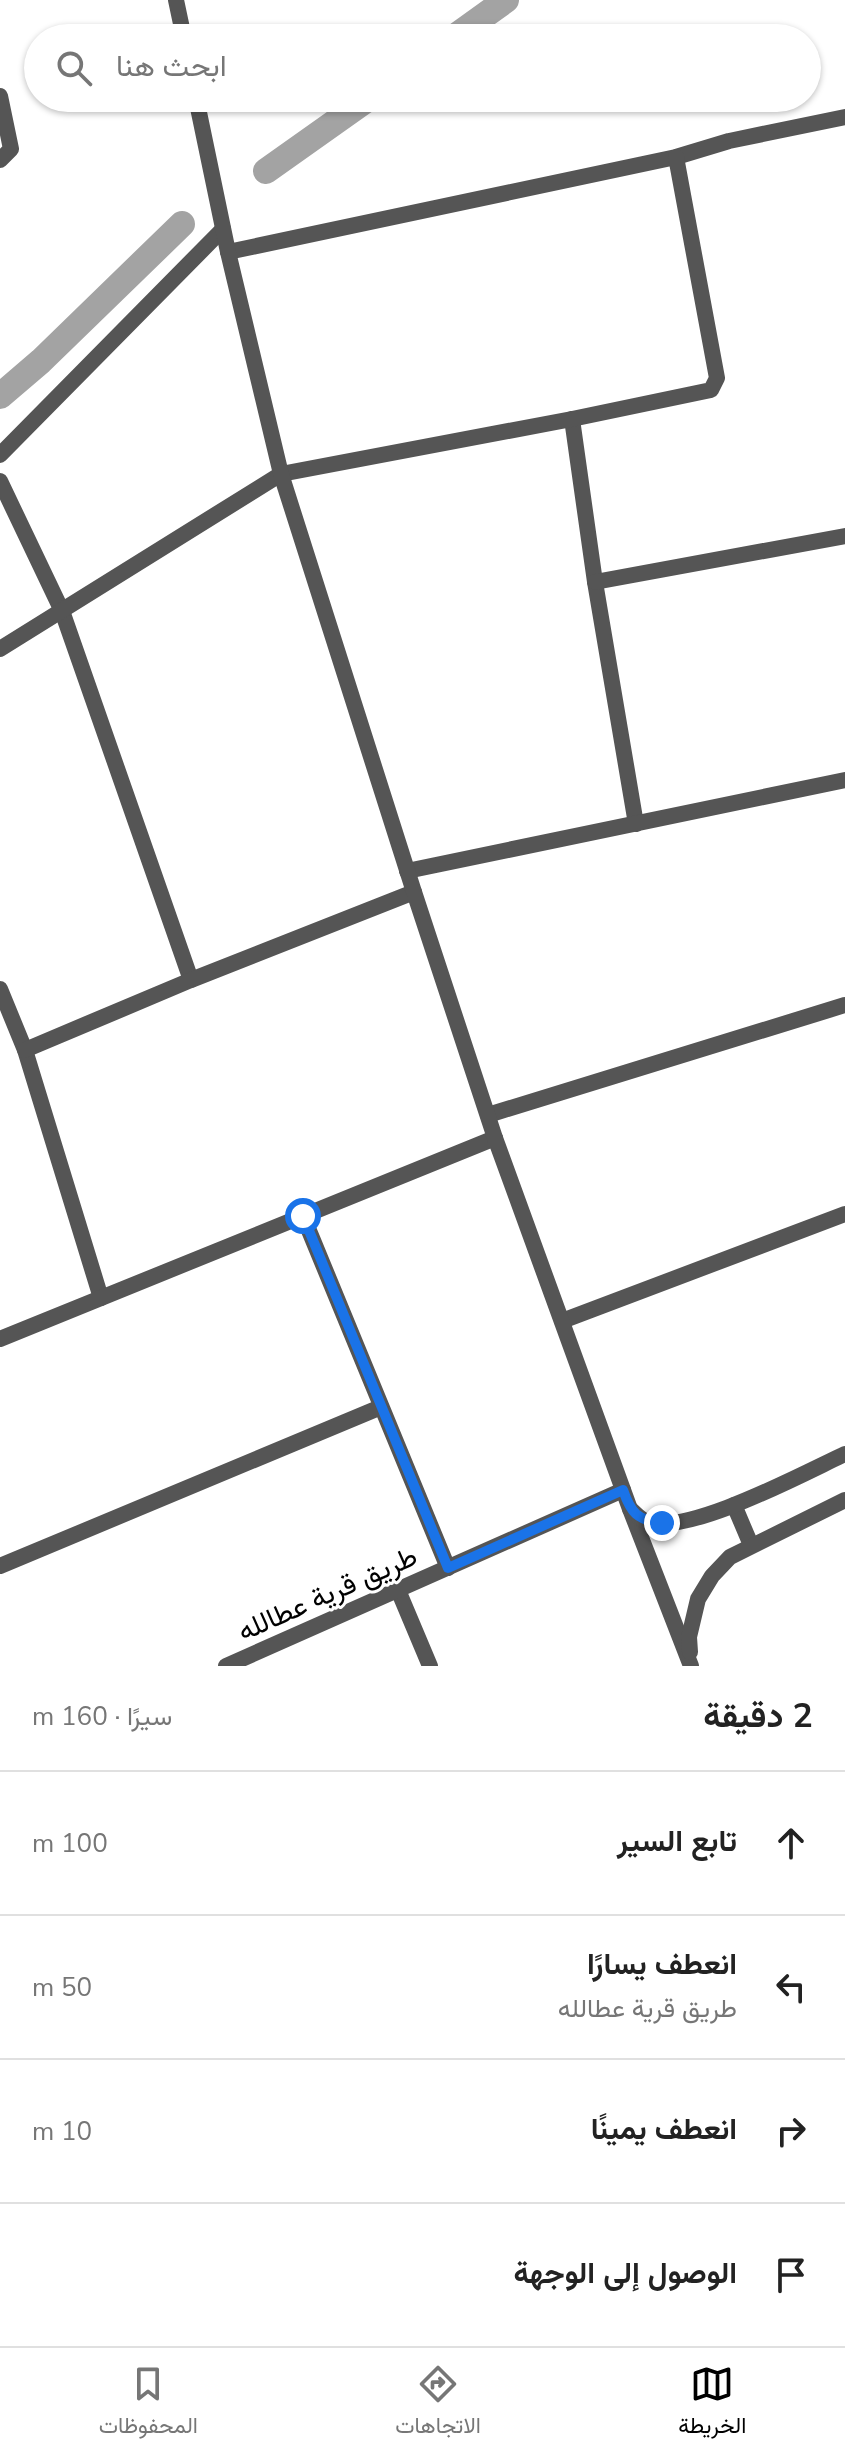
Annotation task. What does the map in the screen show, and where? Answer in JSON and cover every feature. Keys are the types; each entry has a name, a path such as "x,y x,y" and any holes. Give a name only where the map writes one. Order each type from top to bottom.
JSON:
{"street":[{"path":"176,0 181,24"},
{"path":"0,96 11,149 0,160"},
{"path":"199,112 228,252 281,474 495,1138 630,1509 691,1666"},
{"path":"228,252 676,157 729,141 845,117"},
{"path":"0,649 281,474 711,390 717,378 676,157"},
{"path":"0,455 223,229"},
{"path":"572,419 595,582 636,824"},
{"path":"0,481 62,611 191,980"},
{"path":"595,582 845,536"},
{"path":"407,871 845,780"},
{"path":"25,1050 414,892"},
{"path":"0,989 25,1050 101,1298"},
{"path":"488,1115 845,1005"},
{"path":"0,1339 495,1138"},
{"path":"562,1321 845,1214"},
{"path":"303,1216 448,1568"},
{"path":"0,1566 381,1407"},
{"path":"630,1509 645,1521 662,1523 698,1518 734,1505 845,1454"},
{"name":"طريق قرية عطالله","path":"226,1666 623,1490"},
{"path":"691,1666 689,1637 698,1599 712,1576 730,1557 845,1500"},
{"path":"734,1505 751,1545"},
{"path":"398,1590 430,1666"}],"waterway":[{"path":"473,24 506,0"},
{"path":"266,171 349,112"},
{"path":"0,396 41,361 182,224"}],"route":[{"path":"303,1216 448,1568 623,1490 630,1509 645,1521 662,1523"}]}
